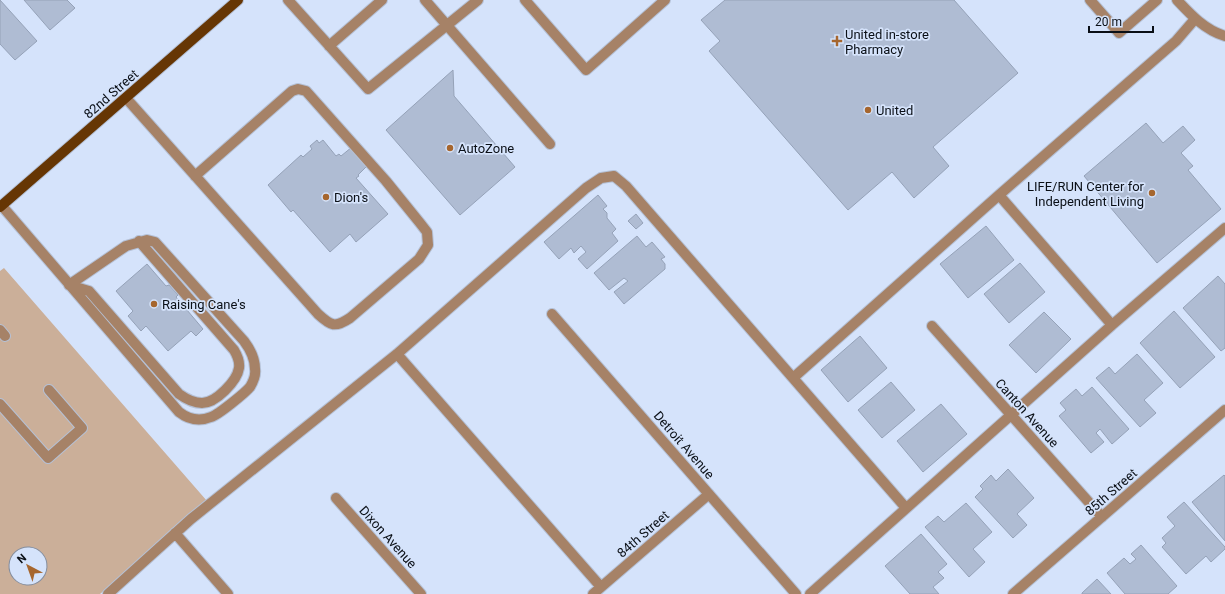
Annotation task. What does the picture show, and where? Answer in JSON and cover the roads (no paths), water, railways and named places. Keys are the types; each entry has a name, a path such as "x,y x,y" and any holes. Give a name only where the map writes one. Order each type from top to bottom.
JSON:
{"main road":[{"name":"82nd Street","path":"1,206 238,0"}],"street":[{"path":"288,0 368,89 478,0"},
{"path":"329,46 382,0"},
{"path":"425,0 550,144"},
{"path":"525,0 586,70 665,0"},
{"path":"1090,0 1119,33 1157,0"},
{"path":"1177,0 1195,19 1210,30 1225,36"},
{"path":"793,378 999,195 1176,42 1195,19"},
{"path":"126,98 195,176 318,314 332,325 340,324 350,318 419,259 428,245 427,232 386,181 306,91 298,89 292,91 195,176"},
{"path":"108,594 175,533 397,354 586,188 601,178 614,176 626,186 906,508"},
{"path":"999,195 1112,325"},
{"path":"1,206 69,285 179,412 186,417 193,419 210,418 219,413 249,388 254,379 256,370 251,351 244,341 156,242 147,240 139,241 126,246 69,285"},
{"path":"810,594 1112,325 1225,228"},
{"path":"69,285 89,291 179,394 186,400 202,403 209,402 216,398 233,382 239,367 238,358 234,350 139,241"},
{"name":"Detroit Avenue","path":"552,314 796,594"},
{"name":"Canton Avenue","path":"932,326 1102,517"},
{"path":"397,354 601,587"},
{"path":"0,404 48,458 82,428 49,390"},
{"name":"85th Street","path":"1014,594 1224,412"},
{"name":"84th Street","path":"593,594 709,494"},
{"name":"Dixon Avenue","path":"336,498 421,594"},
{"path":"175,533 228,594"}],"place":[{"name":"United in-store Pharmacy","path":"837,41"},
{"name":"United","path":"868,110"},
{"name":"AutoZone","path":"450,148"},
{"name":"LIFE/RUN Center for Independent Living","path":"1152,193"},
{"name":"Dion's","path":"326,197"},
{"name":"Raising Cane's","path":"154,304"}]}
